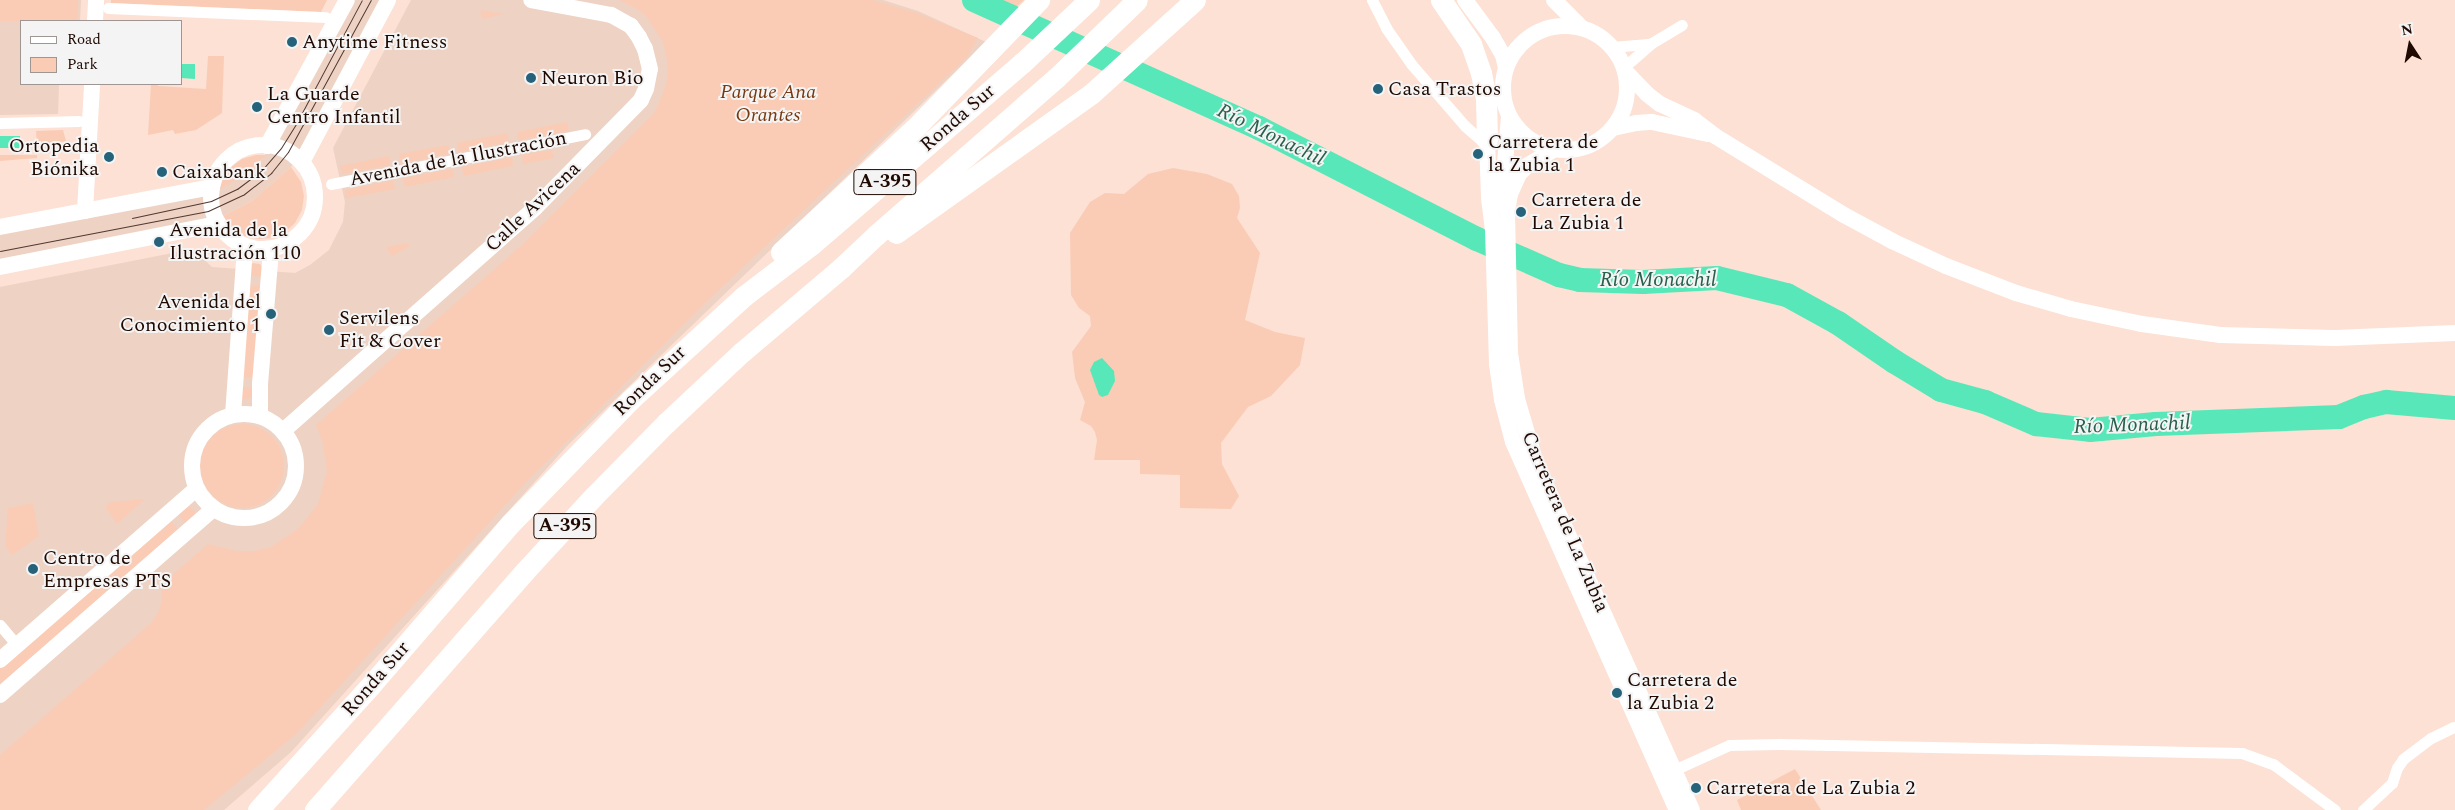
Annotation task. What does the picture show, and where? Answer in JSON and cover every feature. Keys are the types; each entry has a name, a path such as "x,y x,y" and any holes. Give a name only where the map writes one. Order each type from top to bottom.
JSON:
{"highway":[{"path":"744,296 757,275 914,129 1040,0"},
{"name":"Ronda Sur","path":"315,810 594,496 666,422 742,352 841,268 876,235 1056,78 1137,0"},
{"path":"841,268 883,243 1091,94 1195,0"},
{"path":"1441,0 1471,44 1481,73 1486,98 1487,140"},
{"name":"Ronda Sur","path":"258,810 510,524 630,400 744,296 811,245 1022,63 1086,3"},
{"path":"240,810 273,794"}],"main road":[{"path":"267,146 347,0"},
{"path":"302,162 388,0"},
{"name":"Calle Avicena","path":"283,431 535,208 641,100 646,89 650,70 640,37 631,26 611,15 531,0"},
{"path":"1465,0 1493,38 1506,68"},
{"path":"1554,0 1582,28 1599,36 1612,47 1625,69 1646,94 1694,120 1715,136 1736,147 1844,215 1892,241 1999,287 2071,309 2142,324 2220,335 2336,338 2455,333"},
{"path":"1582,28 1558,26 1535,34 1517,49 1506,68 1503,91 1509,116 1528,138 1555,149 1574,150 1588,146 1602,138 1620,118 1627,98 1625,69"},
{"path":"85,211 92,85"},
{"name":"Carretera de La Zubia","path":"1509,116 1498,228 1510,353 1524,429 1555,505 1692,810"},
{"path":"1612,128 1652,122 1715,136"},
{"name":"Carretera de La Zubia","path":"1487,140 1489,198 1498,228"},
{"path":"267,146 284,150 302,162 314,188 314,210 310,220 297,237 290,242 271,249 245,246 230,237 218,224 212,205 212,187 219,170 232,156 248,148 267,146"},
{"name":"Carretera de La Zubia","path":"1498,228 1507,211 1510,194 1519,174 1528,165 1555,149"},
{"path":"0,228 212,187"},
{"path":"0,267 218,224"},
{"path":"233,415 245,246"},
{"path":"260,416 260,384 271,249"},
{"name":"Carretera de La Zubia","path":"1501,267 1497,364 1502,400 1513,442 1678,810"},
{"path":"233,415 260,416 273,422 283,431 292,446 296,466 292,486 283,500 270,510 254,517 223,514 214,508 196,489 192,478 193,455 196,445 211,426 233,415"},
{"path":"0,660 196,489"},
{"path":"0,695 214,508"}],"street":[{"path":"1372,0 1386,28 1412,65 1465,126 1481,140 1487,140"},
{"path":"99,9 326,17"},
{"path":"1625,69 1650,44 1682,25"},
{"path":"1612,47 1650,44"},
{"path":"0,123 79,121"},
{"name":"Avenida de la Ilustración","path":"331,184 585,134"},
{"path":"0,625 17,645"},
{"path":"2363,810 2392,783 2397,768 2403,759 2431,738 2454,726"},
{"path":"1674,770 1729,745 1737,744 2242,753 2273,764 2335,810"}],"shaded area":[{"path":"0,0 81,0 80,20 20,20 20,85 59,85 58,114 0,115"},
{"path":"353,0 382,0 291,167 252,201 223,216 202,222 0,261 0,234 208,193 246,174 258,164 279,137"},
{"path":"411,0 883,0 918,11 986,42 568,445 291,752 224,810 0,810 0,287 193,249 212,267 295,273 310,265 329,250 343,222 345,202 333,148"},
{"path":"182,64 195,64 195,79 182,78"},
{"path":"0,136 20,136 20,148 0,148"},
{"path":"1102,358 1114,371 1115,381 1108,395 1102,397 1099,395 1090,370 1094,362"}],"green space":[{"path":"0,0 78,0 77,20 0,21"},
{"path":"111,0 327,0 321,12 111,3"},
{"name":"Parque Ana Orantes","path":"619,0 873,0 917,13 978,38 967,57 707,301 528,480 296,734 204,810 0,810 0,755 151,623 158,613 162,599 162,584 208,544 237,551 254,551 271,547 298,529 318,504 327,471 322,440 316,425 522,245 655,112 668,75 663,42 646,16 634,7"},
{"path":"991,0 1024,0 1014,9"},
{"path":"480,10 504,14 482,19"},
{"path":"208,56 224,56 222,113 196,130 175,134 173,130 148,135 151,85 206,89"},
{"path":"567,122 569,131 518,140 517,132"},
{"path":"63,130 66,141 37,147 36,131"},
{"path":"507,133 509,142 459,152 457,143"},
{"path":"448,145 450,154 401,163 399,154"},
{"path":"552,150 554,158 523,164 522,155"},
{"path":"0,155 37,155 37,158 0,161"},
{"path":"256,155 266,155 246,174 220,189 222,179 231,167 242,159"},
{"path":"389,156 390,165 342,174 340,166"},
{"path":"512,157 513,166 464,176 462,167"},
{"path":"291,167 301,182 304,196 302,210 295,223 285,232 272,238 259,239 245,236 233,229 223,216 252,201"},
{"path":"1173,168 1207,174 1232,184 1239,196 1240,208 1237,218 1260,253 1245,320 1275,332 1305,338 1300,365 1271,396 1248,407 1221,443 1222,464 1239,496 1231,509 1180,508 1180,475 1140,474 1140,460 1094,460 1097,440 1095,432 1091,426 1080,420 1085,402 1075,378 1072,352 1091,326 1090,316 1079,308 1071,295 1070,233 1090,202 1105,193 1124,194 1148,174"},
{"path":"452,169 454,177 405,187 403,178"},
{"path":"393,180 395,189 346,198 345,190"},
{"path":"407,243 410,246 392,256 386,247"},
{"path":"253,263 260,264 263,268 262,277 248,275 249,266"},
{"path":"247,285 261,286 255,377 241,377"},
{"path":"240,387 254,388 254,397 243,400 239,396"},
{"path":"242,424 258,427 272,436 281,450 284,466 281,482 272,496 258,505 242,508 226,505 212,496 203,482 200,466 203,450 212,436 226,427"},
{"path":"145,499 117,524 105,507 111,502"},
{"path":"33,503 39,536 12,555 5,546 8,508"},
{"path":"185,507 192,508 195,512 195,517 187,525 177,513"},
{"path":"170,520 180,531 0,688 0,668"},
{"path":"1795,769 1821,810 1741,810 1737,800"}],"waterway":[{"name":"Río Monachil","path":"974,0 1259,128 1477,239 1559,275 1580,280 1643,282 1717,278 1787,295 1838,323 1895,362 1941,390 1985,402 2036,424 2090,430 2156,424 2339,417 2364,407 2386,402 2455,408"}],"tram line":[{"path":"132,218 211,201 237,189 261,171 281,148 296,124 362,0"},
{"path":"0,251 208,211 243,195 271,173 288,152 371,0"}],"place":[{"name":"Anytime Fitness","path":"292,42"},
{"name":"Neuron Bio","path":"531,78"},
{"name":"Casa Trastos","path":"1378,89"},
{"name":"La Guarde Centro Infantil","path":"257,107"},
{"name":"Carretera de la Zubia 1","path":"1478,154"},
{"name":"Ortopedia Biónika","path":"109,157"},
{"name":"Caixabank","path":"162,172"},
{"name":"Carretera de La Zubia 1","path":"1521,212"},
{"name":"Avenida de la Ilustración 110","path":"159,242"},
{"name":"Avenida del Conocimiento 1","path":"271,314"},
{"name":"Servilens Fit & Cover","path":"329,330"},
{"name":"Centro de Empresas PTS","path":"33,569"},
{"name":"Carretera de la Zubia 2","path":"1617,693"},
{"name":"Carretera de La Zubia 2","path":"1696,788"}]}
